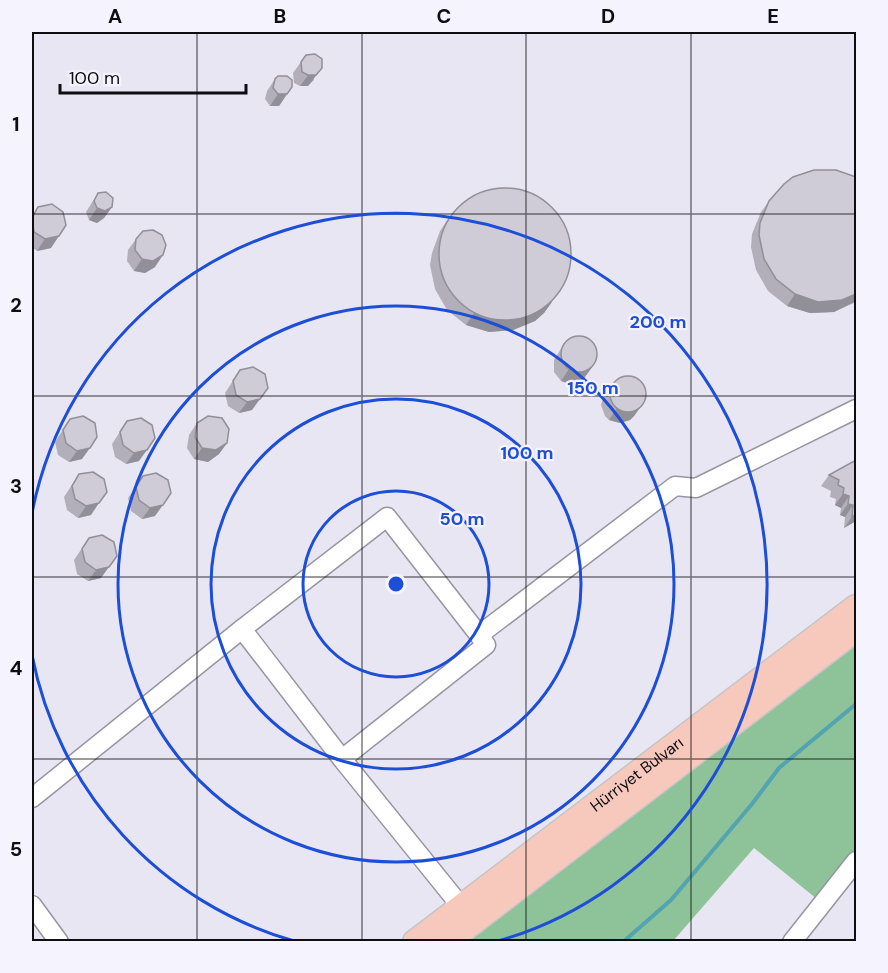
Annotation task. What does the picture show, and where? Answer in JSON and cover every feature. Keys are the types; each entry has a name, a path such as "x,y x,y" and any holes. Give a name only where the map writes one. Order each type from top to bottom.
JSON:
{"main road":[{"name":"Hürriyet Bulvarı","path":"447,942 467,914 856,607"},
{"name":"Hürriyet Bulvarı","path":"415,942 467,914 856,629"}],"street":[{"path":"479,635 675,486 696,488 856,410"},
{"path":"32,798 242,629 387,517 486,645 342,759"},
{"path":"242,629 342,759 467,914"},
{"path":"792,942 856,861"},
{"path":"32,905 59,942"}],"green space":[{"path":"856,642 856,850 843,862 817,899 754,848 673,941 463,942"}],"building":[{"path":"315,54 322,59 322,68 316,75 302,72 301,62 306,55"},
{"path":"278,76 287,76 292,80 292,87 287,94 278,94 273,88"},
{"path":"814,170 836,170 856,177 856,294 842,300 818,302 795,294 776,279 764,259 759,235 760,223 769,201 793,177"},
{"path":"505,188 530,193 552,207 566,229 571,254 566,279 552,301 530,315 505,320 480,315 458,301 444,279 439,254 444,229 458,207 480,193"},
{"path":"106,192 113,198 112,207 105,211 97,208 94,201 98,193"},
{"path":"52,204 63,212 66,225 59,236 45,239 34,232 32,218 38,207"},
{"path":"153,230 162,235 166,245 163,255 153,261 142,259 135,250 136,239 143,231"},
{"path":"579,336 592,341 597,354 592,367 579,372 566,367 561,354 566,341"},
{"path":"253,367 265,374 268,388 260,399 247,402 236,395 233,381 240,370"},
{"path":"628,376 641,381 646,394 641,407 628,412 615,407 610,394 615,381"},
{"path":"83,416 95,423 97,437 90,448 77,451 66,443 63,430 70,419"},
{"path":"208,416 222,418 229,429 227,443 216,450 202,448 195,437 197,423"},
{"path":"141,418 152,425 155,438 147,450 134,453 123,445 120,432 127,421"},
{"path":"856,460 856,514 852,517 853,505 848,504 849,496 843,494 844,488 838,485 839,480 829,475"},
{"path":"93,472 104,479 107,492 99,503 86,506 75,499 72,486 79,474"},
{"path":"156,473 168,480 171,493 163,505 150,508 139,500 136,487 143,476"},
{"path":"102,535 114,542 117,556 109,567 96,570 85,562 82,549 89,538"}],"waterway":[{"path":"623,942 671,900 752,804 779,768 856,704"}]}
